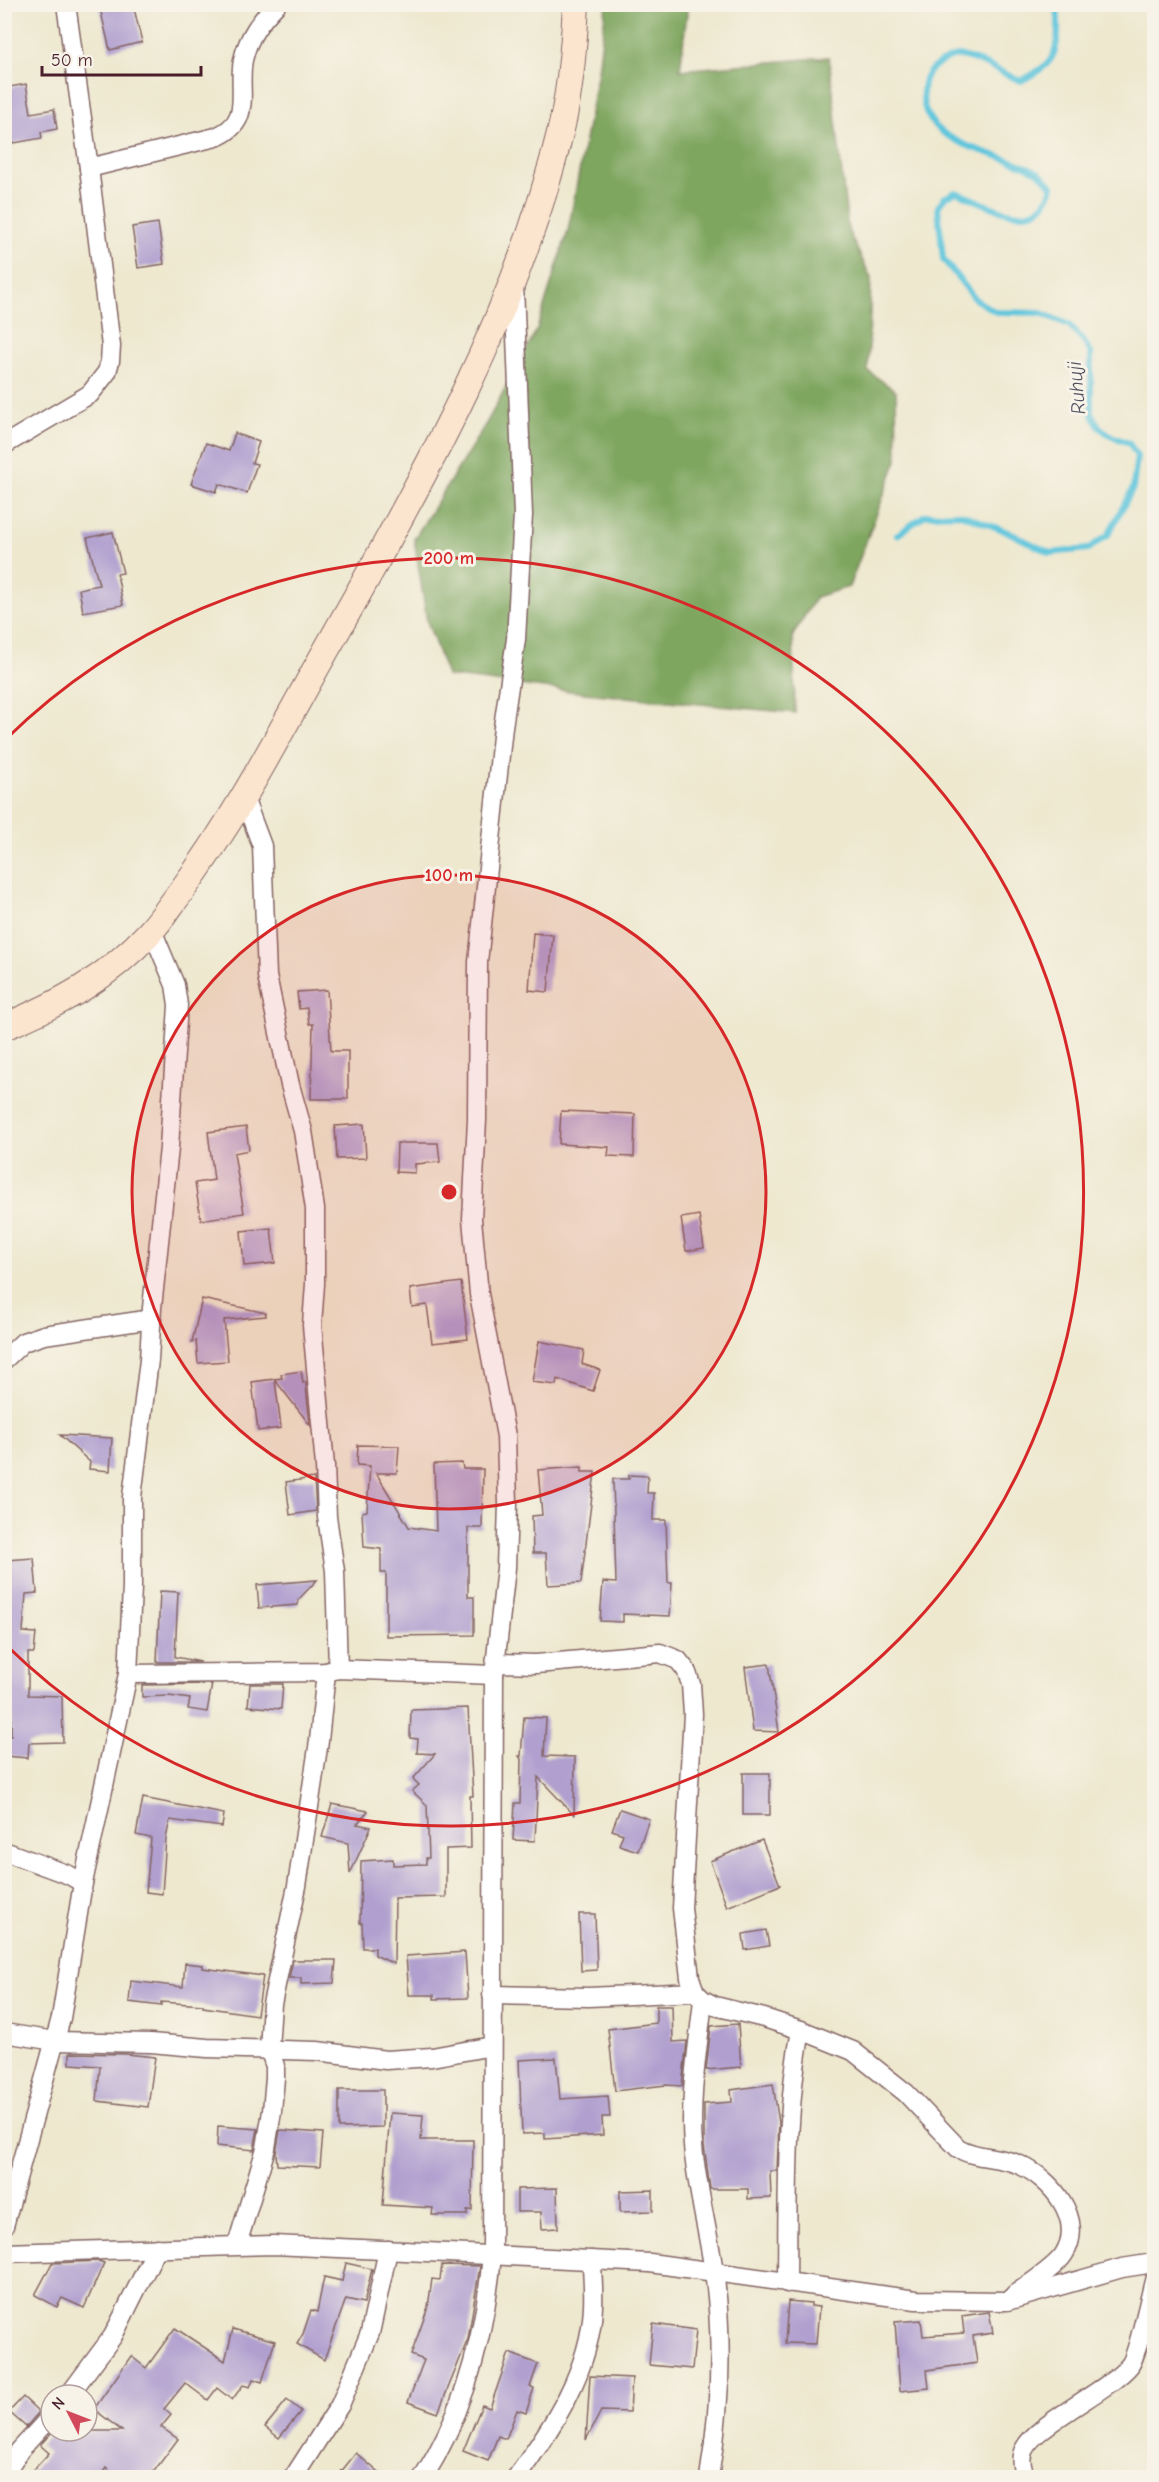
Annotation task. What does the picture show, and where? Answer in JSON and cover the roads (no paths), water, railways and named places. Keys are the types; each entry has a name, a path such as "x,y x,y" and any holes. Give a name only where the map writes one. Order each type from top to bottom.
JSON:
{"main road":[{"path":"4,1027 53,1007 92,982 128,954 152,930 201,865 244,798 389,539 451,423 513,283 546,183 563,122 576,4"}],"street":[{"path":"4,445 90,394 101,382 110,361 110,330 66,4"},
{"path":"89,168 198,142 232,128 237,123 241,111 241,75 249,42 257,26 277,4"},
{"path":"423,2478 446,2435 465,2388 487,2306 492,2255 496,1669 506,1568 508,1504 506,1436 479,1294 472,1219 477,1120 478,962 503,727 516,639 523,515 513,283"},
{"path":"237,2245 266,2148 272,2111 275,2072 269,2049 272,2004 297,1886 332,1670 335,1571 327,1517 325,1466 312,1325 316,1229 313,1191 303,1131 290,1085 267,976 261,846 244,798"},
{"path":"4,2226 55,2041 83,1883 128,1674 132,1587 132,1497 149,1360 169,1148 178,1005 176,985 152,930"},
{"path":"4,1360 23,1342 45,1335 152,1319"},
{"path":"128,1674 496,1669 660,1653 674,1657 686,1670 691,1684 693,1714 682,1908 690,1978 699,1996 692,2124 699,2190 714,2273 720,2353 716,2433 709,2478"},
{"path":"4,1851 69,1875 83,1883"},
{"path":"492,1995 699,1996 715,2006 764,2018 845,2047 906,2093 965,2153 1002,2158 1022,2166 1058,2194 1067,2212 1071,2233 1065,2253 1007,2301"},
{"path":"787,2283 789,2112 801,2030"},
{"path":"4,2032 55,2041 327,2052 386,2060 432,2057 492,2046"},
{"path":"4,2253 237,2245 388,2250 650,2263 916,2300 1007,2301 1122,2268 1155,2263"},
{"path":"78,2383 113,2336 157,2248"},
{"path":"293,2478 340,2405 370,2333 388,2250"},
{"path":"516,2478 546,2436 574,2383 587,2344 594,2308 592,2260"},
{"path":"1026,2478 1022,2455 1031,2437 1109,2385 1132,2363 1155,2281"},
{"path":"4,2474 20,2450 39,2429"}],"waterway":[{"name":"Ruhuji","path":"897,535 925,515 961,514 1008,532 1050,553 1088,549 1108,535 1133,488 1137,456 1129,443 1111,436 1099,427 1091,412 1091,353 1083,340 1069,325 1041,313 996,312 976,300 943,259 938,207 944,198 956,192 997,209 1025,214 1036,211 1046,202 1052,186 1039,173 1024,165 966,145 949,137 935,125 926,111 923,92 926,77 939,64 958,56 980,62 1021,81 1031,76 1045,66 1054,54 1058,38 1058,13 1055,4"}]}
